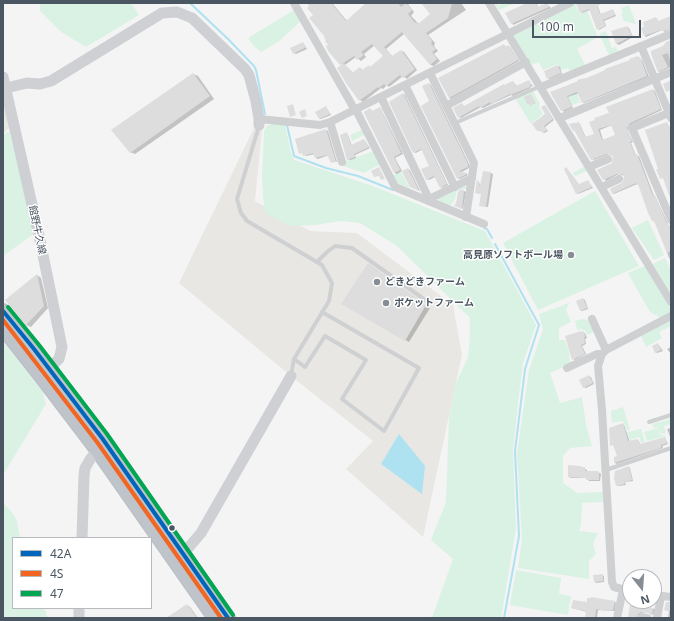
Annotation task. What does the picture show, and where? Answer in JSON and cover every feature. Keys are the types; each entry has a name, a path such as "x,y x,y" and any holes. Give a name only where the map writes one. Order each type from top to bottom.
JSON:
{"highway":[{"path":"3,311 102,448 183,554 228,618"},
{"path":"3,328 46,372"},
{"path":"102,448 215,618"}],"street":[{"path":"294,3 356,109 395,187 484,224"},
{"path":"489,3 671,302"},
{"path":"6,88 27,83 40,84 51,81 162,13 177,12 192,18 245,69 252,81 259,122 320,125 330,122 570,3"},
{"path":"541,87 671,34"},
{"path":"641,46 670,114 632,128 671,220"},
{"path":"446,106 526,62"},
{"path":"560,118 671,72"},
{"path":"430,73 473,160 474,167 466,217"},
{"name":"館野牛久線","path":"3,77 62,347 59,359 46,372"},
{"path":"405,85 454,187"},
{"path":"381,97 429,200"},
{"path":"330,122 342,162"},
{"path":"589,167 608,159"},
{"path":"429,200 472,178"},
{"path":"602,187 619,179"},
{"path":"567,368 604,352 671,316"},
{"path":"592,319 604,352 598,366 606,470 612,582 614,587 622,589"},
{"path":"183,554 201,533 291,376"},
{"path":"82,537 84,476 88,462 102,448"},
{"path":"617,618 622,604"}],"lane":[{"path":"455,123 541,87"},
{"path":"259,122 238,198 241,213 247,221 322,265 332,283 329,300 294,359 291,376"},
{"path":"317,262 327,252 336,246 352,248 428,302"},
{"path":"294,359 305,367 325,336 366,360 342,399 384,431 419,368 322,312"},
{"path":"649,422 671,415"},
{"path":"606,470 671,448"}],"shaded area":[{"path":"3,98 10,128 3,133"},
{"path":"254,128 262,129 255,201 310,231 357,233 453,305 462,355 423,537 346,469 373,441 291,376 179,283"}],"green space":[{"path":"40,3 79,3 81,5 84,3 131,3 139,15 86,47 61,32 40,11"},
{"path":"494,3 497,3 498,6 503,3 516,3 499,10"},
{"path":"575,4 580,14 587,11 598,37 577,49 585,65 570,72 568,68 561,70 558,64 543,70 539,62 531,65 512,33"},
{"path":"629,5 636,24 624,21 621,14 623,13 621,8"},
{"path":"294,10 301,21 278,42 261,52 248,38"},
{"path":"606,31 612,48 616,47 618,51 609,55 599,34"},
{"path":"533,91 540,104 539,107 543,114 531,124 515,98"},
{"path":"577,93 580,102 572,105 568,97"},
{"path":"272,124 285,125 294,160 370,185 485,231 536,325 523,363 519,395 513,450 516,528 501,618 430,618 433,615 453,559 431,540 446,502 449,417 456,383 468,357 470,318 397,246 360,223 341,221 315,225 290,226 265,213 262,177 264,131 267,126"},
{"path":"364,129 366,134 352,141 350,135"},
{"path":"9,131 35,233 3,256 3,135"},
{"path":"374,151 381,164 364,173 337,164"},
{"path":"585,166 587,171 575,176 573,173"},
{"path":"401,172 410,189 397,183 392,175"},
{"path":"465,184 468,188 460,189 460,191 457,190 455,199 450,206 437,201 438,198"},
{"name":"高見原ソフトボール場","path":"595,191 639,266 538,310 503,243"},
{"path":"648,220 664,255 654,260 632,228"},
{"path":"665,258 671,271 671,294 653,264"},
{"path":"645,266 671,309 670,313 661,318 650,312 628,273"},
{"path":"569,303 566,310 571,322 559,328 559,340 565,340 569,351 570,364 550,373 560,403 582,397 586,425 592,446 570,448 563,456 563,483 577,493 604,492 604,502 582,503 581,525 579,531 598,533 593,544 596,554 589,561 589,579 518,568 522,539 517,454 529,370 543,329 539,314"},
{"path":"582,319 588,320 594,332 587,335 585,330 577,330 575,321"},
{"path":"671,320 671,326 659,332 662,338 646,347 641,336"},
{"path":"3,342 43,392 46,404 3,475"},
{"path":"623,407 630,429 627,431 623,421 612,423 611,411"},
{"path":"671,419 671,424 664,426 666,433 661,434 658,429 660,435 667,436 647,441 644,432 658,428 654,428 652,424"},
{"path":"641,429 645,442 641,443 639,437 630,440 627,432"},
{"path":"3,503 12,512 17,521 20,537 12,537 12,609 44,609 48,618 3,618"},
{"path":"516,570 561,578 559,594 571,596 568,615 510,605"}],"water":[{"path":"399,434 425,466 422,494 381,464"}],"building":[{"path":"307,3 331,3 346,21 366,3 398,3 401,7 406,3 412,10 408,14 415,23 416,22 418,24 430,14 421,3 452,3 448,18 426,33 432,41 431,44 436,49 432,52 437,59 430,65 402,32 384,47 392,56 401,50 415,69 403,78 400,75 386,86 384,84 379,88 378,87 359,101 337,68 344,63 352,73 360,67 362,70 369,65 370,67 383,56 372,44 361,52 364,55 357,60 354,56 340,65 328,51 326,46 328,45 325,41 325,37 309,18 313,15 307,8 309,6"},
{"path":"527,3 535,3 538,7 547,3 549,7 511,24 505,13"},
{"path":"576,3 603,3 597,6 600,14 613,9 615,15 603,20 605,26 597,30 589,9 580,13"},
{"path":"671,16 671,29 661,30 644,36 641,28 644,27 643,22 656,17 658,21"},
{"path":"627,26 632,36 616,44 611,31"},
{"path":"671,40 671,59 670,60 668,53 662,55 668,67 658,72 651,51 663,46 666,42"},
{"path":"303,42 306,47 293,54 290,48"},
{"path":"504,44 505,47 508,45 518,60 449,98 438,78"},
{"path":"638,56 638,58 640,57 647,76 582,103 577,92 567,96 572,107 561,111 550,92 578,82 577,80 585,79 605,69"},
{"path":"558,65 561,73 547,79 544,71"},
{"path":"193,73 210,96 130,153 111,130"},
{"path":"529,80 532,85 529,86 530,87 510,94 491,104 490,102 480,108 479,106 458,118 453,108 462,103 464,106 504,84 513,81 516,86"},
{"path":"671,80 671,90 666,92 663,84"},
{"path":"429,83 468,164 468,167 459,171 467,174 457,179 421,106 429,101 422,86"},
{"path":"653,89 661,109 630,123 627,128 635,155 637,154 653,196 655,195 666,222 671,230 671,251 667,253 654,221 652,221 648,213 638,184 636,185 636,183 612,194 610,189 623,182 624,176 622,174 617,174 603,180 597,170 612,163 613,157 611,154 606,154 591,160 569,124 579,122 585,137 594,134 589,122 595,120 594,118 609,113 606,107","holes":["611,125 615,135 602,140 598,129"]},
{"path":"403,93 447,184 440,188 434,176 426,180 421,169 429,166 421,149 413,153 389,102"},
{"path":"531,94 536,103 530,106 527,104 524,97"},
{"path":"293,104 296,115 290,117 287,106"},
{"path":"545,105 553,119 544,126 547,130 542,133 540,130 537,131 532,124 545,114 541,107"},
{"path":"326,106 330,114 319,119 315,112"},
{"path":"380,107 401,153 394,157 400,170 394,173 364,113 370,108 372,111"},
{"path":"305,109 307,116 302,118 299,112"},
{"path":"667,122 671,132 670,198 663,178 660,179 656,169 658,169 645,130"},
{"path":"326,129 336,162 331,163 327,155 315,158 313,153 303,156 302,153 299,154 295,139"},
{"path":"347,132 351,145 364,139 369,147 354,154 355,157 347,160 340,135"},
{"path":"379,167 385,179 381,180 379,176 374,177 371,171"},
{"path":"566,167 579,184 588,180 592,187 576,194 564,169"},
{"path":"408,168 419,191 410,187 403,174 402,171"},
{"path":"483,171 491,172 486,207 479,206 481,194 475,193 477,179 480,186"},
{"path":"461,189 464,190 462,209 454,206 458,192"},
{"name":"どきどきファーム","path":"368,263 426,305 405,341 341,304"},
{"path":"37,274 44,306 26,325 5,300"},
{"path":"583,298 587,308 580,311 576,301"},
{"path":"584,331 585,343 581,345 585,354 572,360 565,336"},
{"path":"658,343 661,350 655,353 652,346"},
{"path":"589,375 593,383 583,388 579,380"},
{"path":"623,423 628,441 638,439 640,444 665,437 667,443 661,445 661,448 614,463 614,457 617,456 613,445 610,446 609,428"},
{"path":"568,465 585,467 585,471 598,471 599,480 586,480 586,478 568,477"},
{"path":"629,466 632,480 624,482 625,484 616,486 614,478 615,471"},
{"path":"603,574 603,581 594,582 593,575"},
{"path":"591,597 615,601 613,610 605,611 596,609 595,618 585,618 586,611 571,608 573,600 587,602 587,598"},
{"path":"666,602 671,602 671,611 664,610"},
{"path":"187,604 197,618 166,618"},
{"path":"629,609 653,609 652,616 648,613 641,612 638,614 637,618 628,618"}],"waterway":[{"path":"190,3 254,66 265,114"},
{"path":"287,125 294,156 326,168 358,176 393,190"},
{"path":"484,228 487,229 492,238"},
{"path":"495,244 539,325 525,369 515,451 519,536 504,618"}],"transit line":[{"name":"47","path":"8,307 107,434 233,615"},
{"name":"42A","path":"3,311 102,438 228,618"},
{"name":"4S","path":"3,320 97,442 221,618"}],"place":[{"name":"高見原ソフトボール場","path":"571,255"},
{"name":"どきどきファーム","path":"377,282"},
{"name":"ポケットファーム","path":"386,303"}]}
